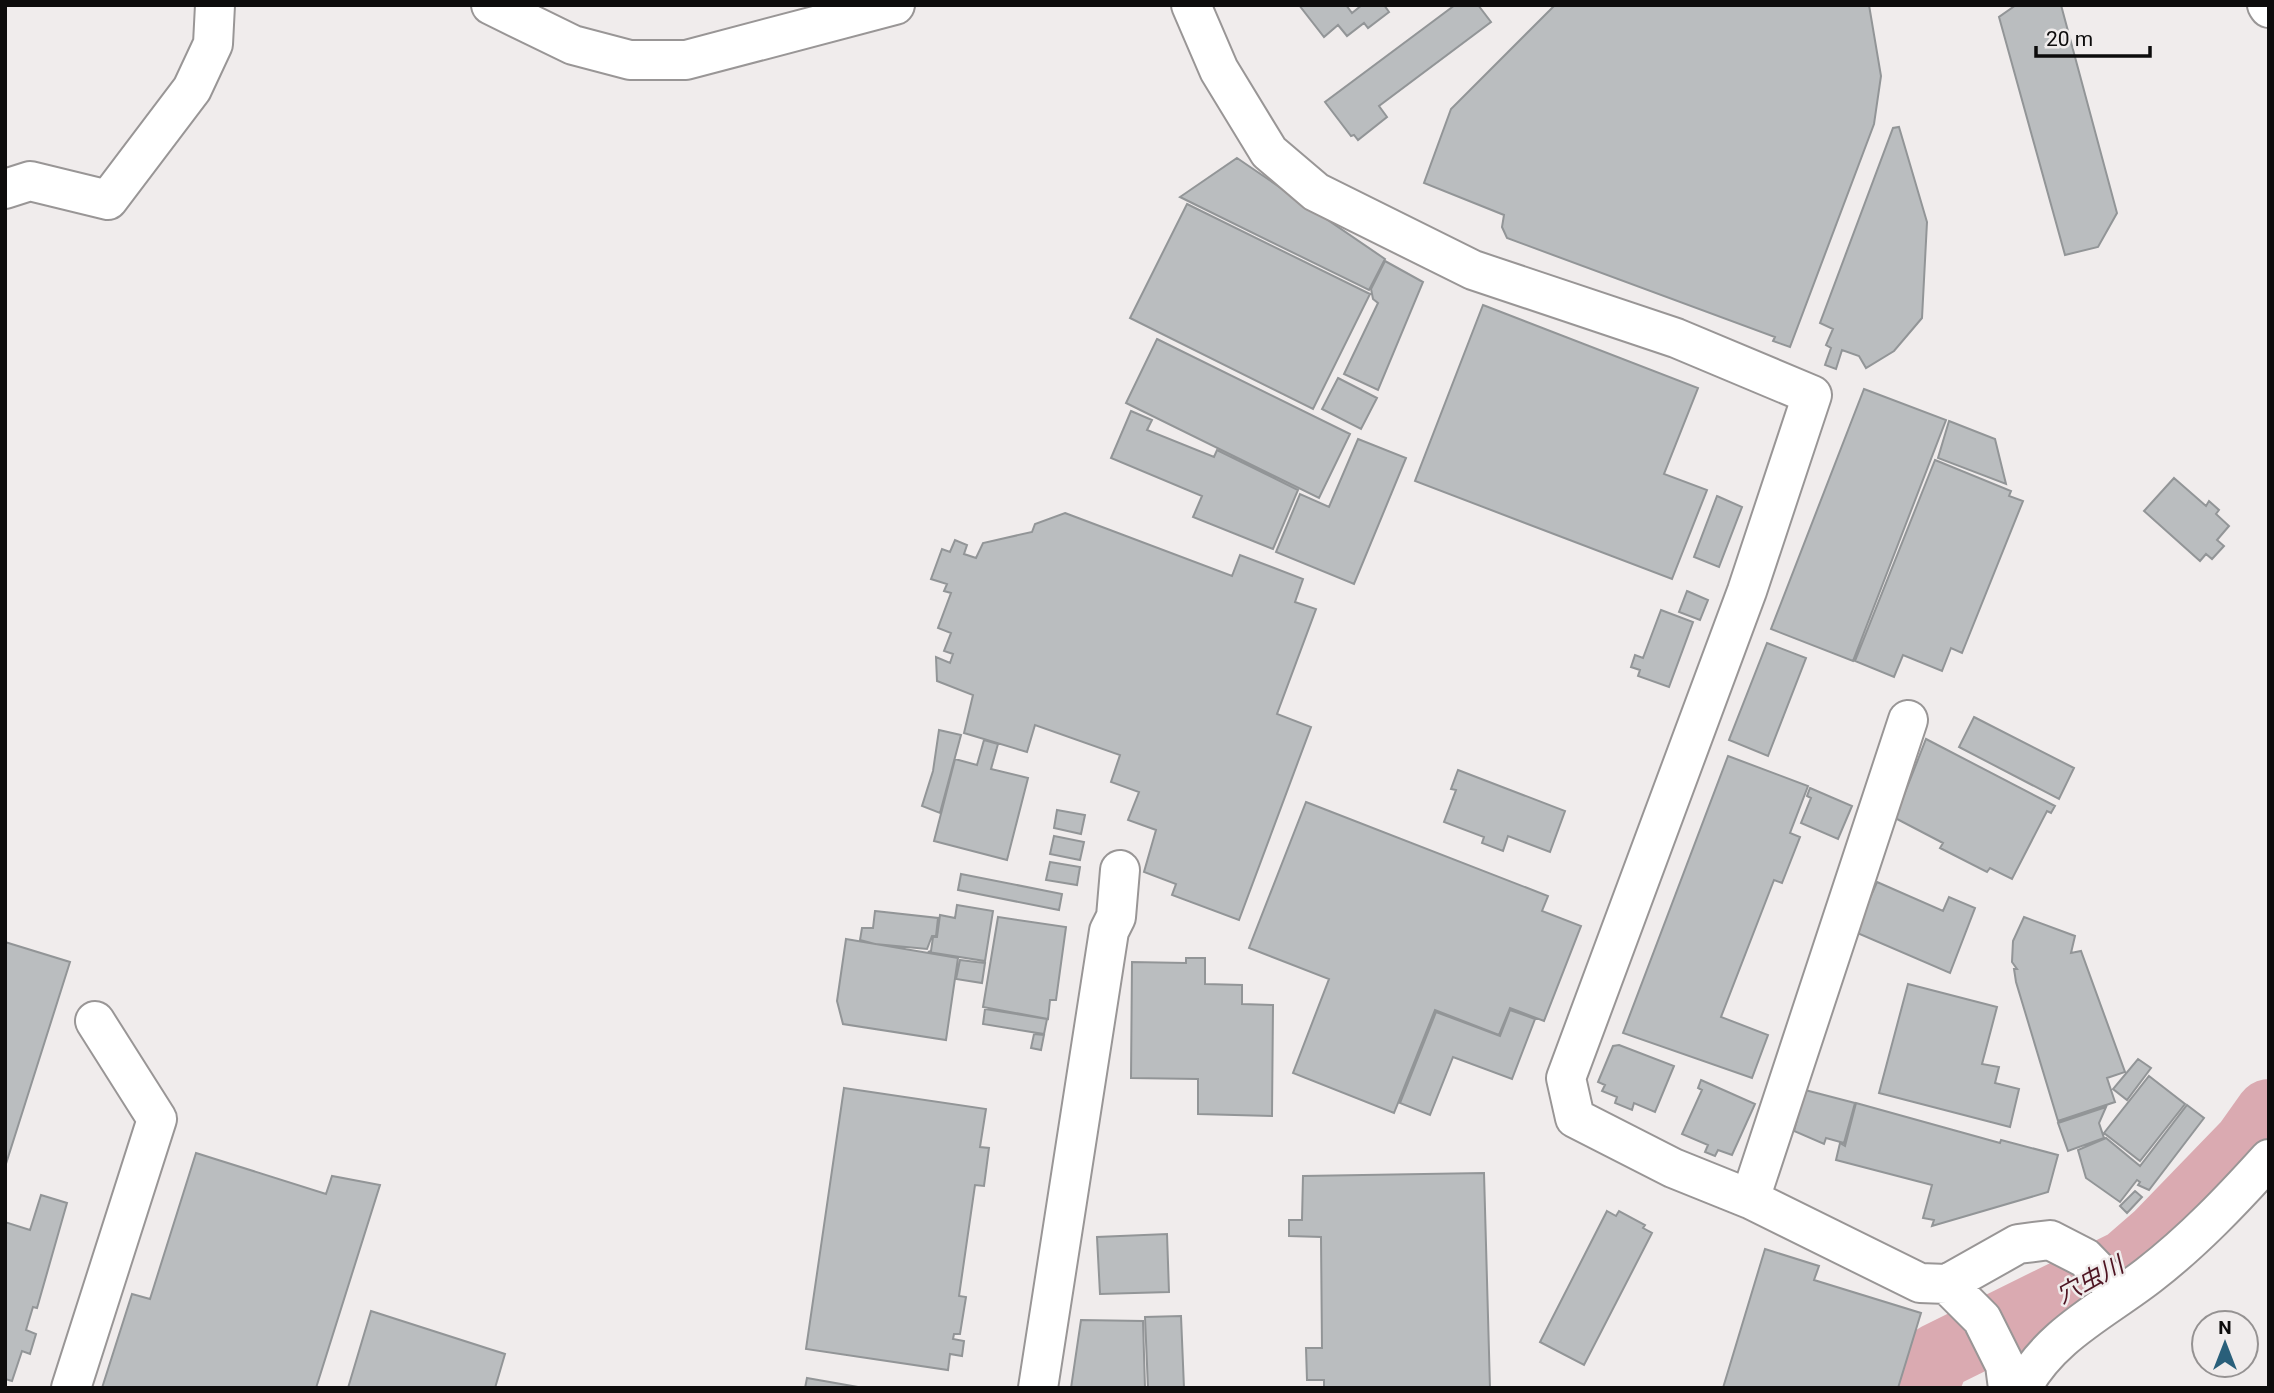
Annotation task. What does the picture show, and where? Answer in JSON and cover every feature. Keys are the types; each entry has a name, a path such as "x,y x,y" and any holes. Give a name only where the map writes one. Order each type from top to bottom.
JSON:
{"street":[{"path":"5,189 30,181 108,200 192,89 213,44 215,5"},
{"path":"491,5 573,45 630,60 687,60 895,5"},
{"path":"1191,5 1219,70 1269,152 1316,192 1473,270 1676,338 1812,395 1747,592 1566,1077 1575,1118 1673,1168 1750,1199 1920,1283 1947,1284 2018,1244 2050,1240 2085,1258 2120,1294"},
{"path":"1750,1199 1908,720"},
{"path":"1038,1388 1109,930 1116,917 1120,870"},
{"path":"71,1388 157,1119 95,1020"},
{"path":"2022,1388 2031,1370 2072,1328 2150,1274 2232,1199 2269,1159"},
{"path":"1947,1284 1982,1319 2005,1365 2008,1388"}],"building":[{"path":"1299,5 1346,5 1352,13 1362,5 1384,5 1389,12 1368,28 1364,23 1347,36 1338,25 1324,37"},
{"path":"1455,5 1478,5 1491,22 1379,106 1387,117 1358,140 1354,135 1351,136 1325,102"},
{"path":"1555,5 1869,5 1881,76 1874,124 1790,347 1773,341 1775,337 1507,238 1502,227 1504,215 1424,183 1451,109"},
{"path":"2016,5 2061,5 2117,213 2098,247 2065,255 1999,17"},
{"path":"1899,127 1927,222 1922,318 1894,351 1866,368 1859,356 1842,350 1836,369 1825,365 1831,348 1826,345 1833,329 1820,323 1893,128"},
{"path":"1237,158 1385,259 1369,290 1180,197"},
{"path":"1187,204 1370,294 1313,409 1130,318"},
{"path":"1385,261 1423,282 1378,390 1344,374 1378,303 1373,299 1371,289"},
{"path":"1483,305 1698,388 1664,474 1707,490 1672,579 1415,481"},
{"path":"1157,339 1350,434 1319,498 1126,403"},
{"path":"1338,378 1377,398 1361,429 1322,409"},
{"path":"1864,389 1946,420 1853,661 1771,629"},
{"path":"1131,411 1152,420 1147,430 1214,457 1217,450 1298,490 1273,549 1193,517 1202,496 1111,458"},
{"path":"1949,421 1995,439 2006,484 1938,458"},
{"path":"1358,439 1406,458 1354,584 1276,552 1300,494 1329,507"},
{"path":"1935,460 2011,491 2009,496 2023,501 1962,653 1951,648 1942,671 1903,655 1894,677 1855,661"},
{"path":"2174,478 2206,506 2209,501 2219,510 2216,514 2229,526 2217,540 2224,546 2212,559 2206,554 2200,561 2144,511"},
{"path":"1717,496 1742,507 1719,567 1694,557"},
{"path":"1065,513 1232,576 1240,555 1303,579 1295,602 1316,609 1277,714 1311,727 1239,920 1172,895 1176,884 1144,872 1156,830 1128,820 1139,792 1111,782 1120,755 1035,725 1027,752 964,733 973,695 937,681 936,657 950,663 953,654 944,651 951,633 938,628 951,593 944,591 947,584 931,579 942,549 950,552 955,540 967,545 964,554 976,558 983,543 1032,532 1035,524"},
{"path":"1687,591 1708,600 1700,620 1679,612"},
{"path":"1661,610 1693,622 1669,687 1638,676 1640,670 1631,667 1635,655 1643,658"},
{"path":"1767,643 1806,658 1768,756 1729,740"},
{"path":"1974,717 2074,768 2059,799 1959,747"},
{"path":"939,730 961,735 940,813 922,806 933,771"},
{"path":"1926,739 2055,806 2051,813 2047,811 2012,879 1990,868 1987,872 1940,848 1943,843 1895,818"},
{"path":"984,740 998,744 991,769 1028,778 1007,860 934,841 955,759 977,765"},
{"path":"1728,756 1808,786 1790,833 1800,837 1782,883 1774,880 1721,1017 1768,1035 1752,1078 1623,1033"},
{"path":"1458,770 1565,811 1550,852 1508,836 1503,851 1482,843 1484,837 1444,822 1456,790 1451,789"},
{"path":"1810,788 1852,806 1838,839 1801,823 1811,798 1807,796"},
{"path":"1306,802 1548,896 1542,911 1581,926 1544,1021 1510,1008 1499,1035 1435,1010 1394,1113 1293,1073 1329,979 1249,948"},
{"path":"1057,810 1085,815 1081,834 1054,828"},
{"path":"1054,836 1084,842 1080,860 1050,854"},
{"path":"1050,862 1080,867 1077,885 1046,880"},
{"path":"961,874 1062,894 1059,910 958,890"},
{"path":"1877,882 1943,911 1949,897 1975,908 1950,973 1855,932"},
{"path":"957,905 993,911 985,961 928,952 931,951 933,937 937,937 940,915 955,918"},
{"path":"875,911 938,918 936,936 932,936 927,949 860,940 862,928 873,928"},
{"path":"998,917 1066,927 1056,1000 1050,1000 1048,1019 983,1007"},
{"path":"2024,917 2075,936 2071,953 2081,951 2125,1072 2107,1078 2115,1102 2058,1121 2016,982 2014,969 2017,969 2012,962 2013,941"},
{"path":"846,939 958,958 946,1040 843,1024 837,1001"},
{"path":"5,942 70,962 5,1167"},
{"path":"1186,958 1205,958 1205,984 1242,985 1242,1004 1273,1005 1272,1116 1198,1114 1198,1079 1131,1078 1132,962 1186,963"},
{"path":"960,960 985,963 982,983 956,979"},
{"path":"1908,984 1997,1007 1982,1064 1999,1067 1995,1083 2019,1089 2010,1127 1879,1093"},
{"path":"985,1009 1047,1019 1044,1034 983,1024"},
{"path":"1510,1010 1535,1019 1512,1079 1453,1057 1430,1115 1400,1103 1436,1012 1500,1036"},
{"path":"1034,1034 1044,1035 1041,1050 1031,1048"},
{"path":"1619,1045 1674,1066 1655,1112 1634,1103 1632,1110 1615,1103 1617,1097 1602,1091 1605,1085 1598,1082 1613,1046"},
{"path":"2138,1059 2151,1068 2127,1100 2113,1089"},
{"path":"2149,1076 2185,1104 2140,1161 2104,1133"},
{"path":"1701,1080 1755,1104 1732,1155 1718,1150 1715,1156 1705,1152 1708,1145 1682,1134 1702,1090 1698,1088"},
{"path":"844,1088 986,1109 980,1147 989,1148 984,1186 975,1185 959,1296 966,1297 960,1334 954,1334 953,1339 964,1341 962,1356 950,1354 948,1370 806,1349"},
{"path":"1805,1090 1855,1103 1844,1143 1826,1138 1824,1144 1794,1131"},
{"path":"1856,1103 2000,1143 2001,1140 2058,1155 2048,1192 1932,1226 1934,1220 1923,1218 1932,1185 1836,1160 1840,1143 1845,1146"},
{"path":"2187,1105 2204,1118 2149,1190 2138,1185 2140,1182 2137,1180 2120,1202 2086,1178 2078,1150 2106,1138 2140,1166"},
{"path":"2106,1107 2099,1123 2104,1138 2068,1151 2058,1123"},
{"path":"196,1153 326,1194 332,1176 380,1185 316,1388 102,1388 132,1294 150,1299"},
{"path":"1484,1173 1490,1388 1324,1388 1324,1380 1307,1380 1306,1348 1322,1348 1321,1237 1289,1236 1289,1220 1302,1220 1303,1176"},
{"path":"2135,1191 2142,1197 2127,1213 2120,1206"},
{"path":"41,1195 67,1203 37,1308 33,1307 26,1330 36,1334 30,1354 22,1351 12,1381 5,1379 5,1222 30,1230"},
{"path":"1607,1211 1616,1216 1619,1211 1645,1225 1643,1228 1652,1233 1584,1365 1540,1342"},
{"path":"1167,1234 1169,1292 1100,1294 1097,1237"},
{"path":"1765,1249 1819,1266 1814,1280 1921,1313 1898,1388 1723,1388"},
{"path":"371,1311 505,1354 495,1388 348,1388"},
{"path":"1181,1316 1184,1388 1148,1388 1145,1317"},
{"path":"1081,1320 1143,1321 1145,1388 1071,1388"},
{"path":"807,1378 858,1387 805,1388"}],"waterway":[{"name":"穴虫川","path":"1924,1388 1937,1357 2127,1263 2158,1236 2247,1144 2269,1113"}]}
